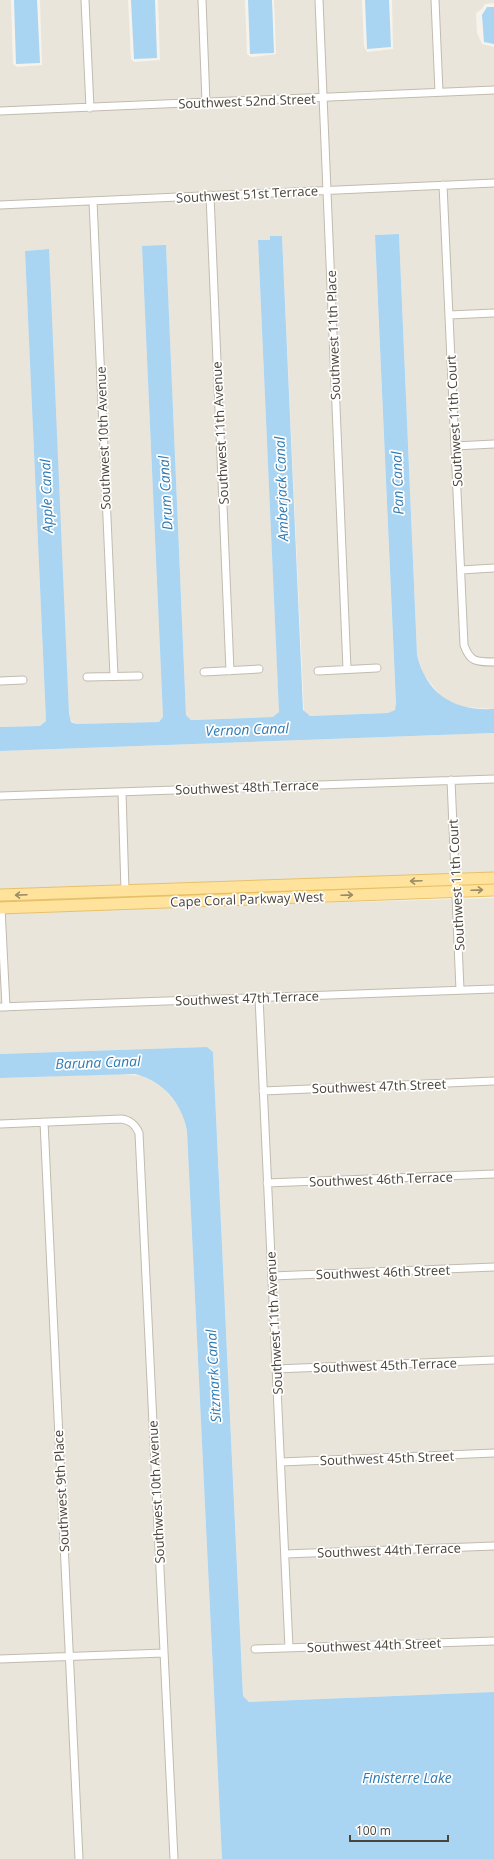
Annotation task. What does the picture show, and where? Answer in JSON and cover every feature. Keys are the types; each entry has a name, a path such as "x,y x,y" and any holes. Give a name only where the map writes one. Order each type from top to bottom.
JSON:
{"main road":[{"name":"Cape Coral Parkway West","path":"0,895 494,878"},
{"path":"135,903 137,898 140,897 197,894 218,888"},
{"name":"Cape Coral Parkway West","path":"0,908 494,890"},
{"path":"36,906 49,900 111,898 125,891"}],"street":[{"path":"85,0 90,108"},
{"path":"202,0 206,102"},
{"name":"Southwest 11th Place","path":"319,0 347,669"},
{"path":"435,0 439,92"},
{"name":"Southwest 52nd Street","path":"0,112 494,90"},
{"name":"Southwest 51st Terrace","path":"0,205 494,183"},
{"name":"Southwest 11th Court","path":"443,185 464,645 468,657 475,661 494,662"},
{"name":"Southwest 11th Avenue","path":"210,195 230,671"},
{"name":"Southwest 10th Avenue","path":"93,201 114,676"},
{"path":"450,315 494,313"},
{"path":"455,446 494,444"},
{"path":"461,570 494,568"},
{"path":"318,671 377,668"},
{"path":"204,672 259,670"},
{"path":"88,677 139,676"},
{"path":"0,681 22,680"},
{"name":"Southwest 48th Terrace","path":"0,796 494,778"},
{"name":"Southwest 11th Court","path":"452,780 460,990"},
{"path":"122,792 125,891"},
{"path":"0,908 3,1007"},
{"name":"Southwest 47th Terrace","path":"3,1007 494,989"},
{"name":"Southwest 11th Avenue","path":"259,997 289,1648"},
{"name":"Southwest 47th Street","path":"263,1091 494,1081"},
{"name":"Southwest 10th Avenue","path":"44,1122 121,1119 128,1120 136,1126 139,1133 174,1859"},
{"path":"0,1124 44,1122"},
{"name":"Southwest 9th Place","path":"44,1122 79,1859"},
{"name":"Southwest 46th Terrace","path":"267,1183 494,1174"},
{"name":"Southwest 46th Street","path":"272,1276 494,1268"},
{"name":"Southwest 45th Terrace","path":"276,1369 494,1360"},
{"name":"Southwest 45th Street","path":"281,1462 494,1454"},
{"name":"Southwest 44th Terrace","path":"285,1554 494,1546"},
{"name":"Southwest 44th Street","path":"255,1649 494,1641"},
{"path":"0,1659 164,1653"}],"shaded area":[{"path":"0,0 11,0 13,64 17,67 42,65 40,0 128,0 131,59 134,62 160,60 158,0 245,0 247,54 251,57 276,54 274,0 362,0 364,46 367,52 393,49 392,0 494,0 494,3 485,4 482,9 476,13 477,33 482,44 494,47 494,709 464,707 449,702 440,695 424,675 417,655 399,234 375,235 396,708 392,712 388,713 310,716 304,713 282,236 271,236 270,240 258,241 279,709 278,714 273,717 195,720 191,720 186,715 166,246 142,246 163,717 159,722 76,724 69,719 48,249 25,251 46,721 40,726 0,727"},
{"path":"494,733 494,874 0,892 0,751"},
{"path":"494,898 494,1692 248,1702 243,1696 213,1052 207,1047 0,1054 0,912"},
{"path":"118,1074 143,1076 162,1087 181,1109 187,1131 222,1859 0,1859 0,1078"}],"water":[{"path":"14,0 37,0 40,63 16,64"},
{"path":"131,0 155,0 157,58 134,59"},
{"path":"248,0 272,0 274,53 250,54"},
{"path":"365,0 389,0 391,47 367,49"},
{"path":"487,7 494,7 494,44 484,42 482,15"},
{"path":"399,234 417,655 428,681 444,698 466,707 494,709 494,733 0,751 0,727 40,726 46,721 25,251 49,249 69,714 71,722 76,724 159,722 163,717 142,246 166,245 186,715 191,720 195,720 273,717 279,712 258,240 270,240 270,236 282,236 303,710 310,716 388,713 395,710 396,704 375,235"},
{"name":"Finisterre Lake","path":"207,1047 213,1052 243,1696 249,1702 494,1692 494,1859 222,1859 187,1131 181,1111 170,1095 154,1082 135,1074 0,1078 0,1054"}],"water label":[{"name":"Pan Canal","path":"397,483"},
{"name":"Amberjack Canal","path":"281,489"},
{"name":"Drum Canal","path":"165,493"},
{"name":"Apple Canal","path":"46,496"},
{"name":"Vernon Canal","path":"247,729"},
{"name":"Baruna Canal","path":"98,1062"},
{"name":"Sitzmark Canal","path":"213,1376"}]}
